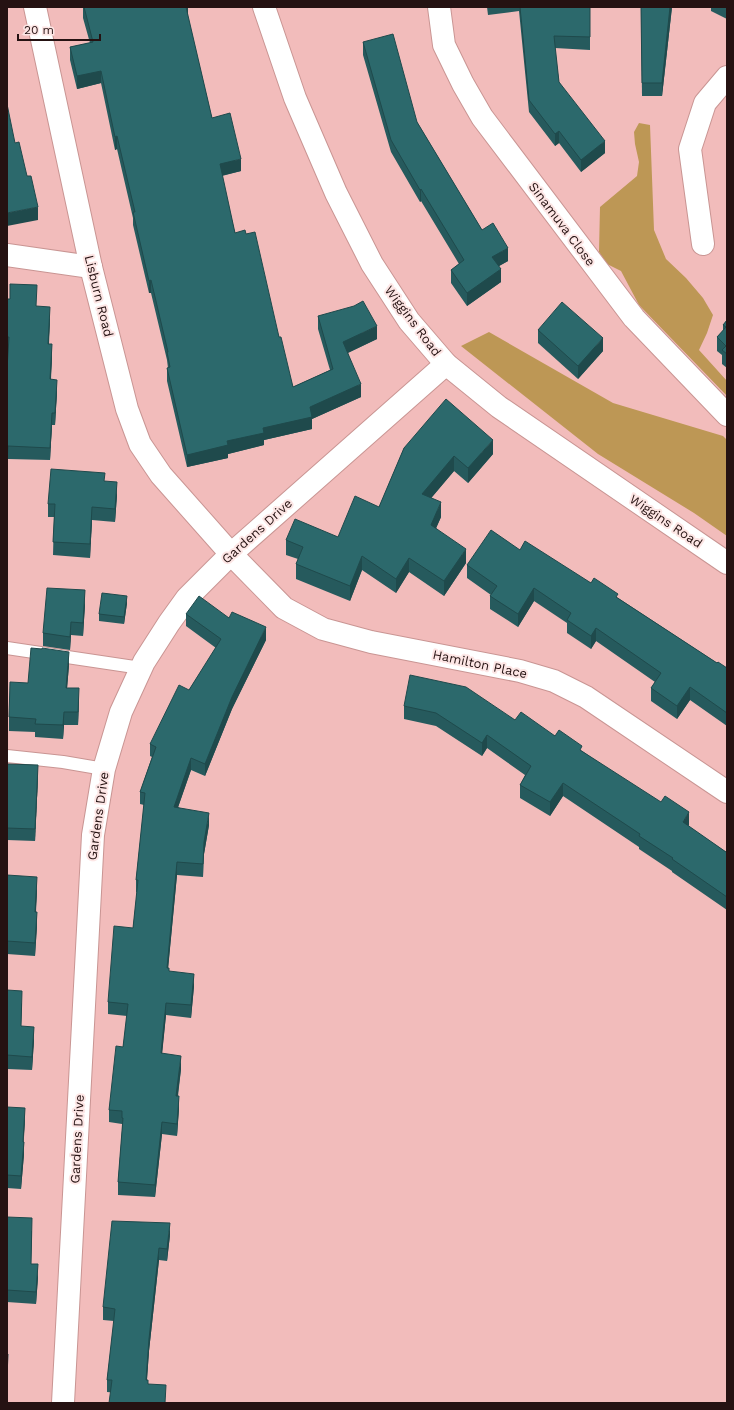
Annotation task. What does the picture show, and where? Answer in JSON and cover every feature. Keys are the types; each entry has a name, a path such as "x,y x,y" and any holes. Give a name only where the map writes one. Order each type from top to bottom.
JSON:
{"street":[{"name":"Lisburn Road","path":"36,7 92,267 127,409 140,444 161,475 231,554"},
{"name":"Wiggins Road","path":"264,7 295,98 336,193 372,264 410,321 446,364 499,407 727,563"},
{"name":"Sinamuva Close","path":"439,7 444,45 463,84 482,117 634,318 727,416"},
{"path":"703,244 690,149 705,103 727,77"},
{"path":"7,255 92,267"},
{"name":"Gardens Drive","path":"63,1403 93,835 104,769 121,712 144,662 187,598 231,554 446,364"},
{"name":"Hamilton Place","path":"231,554 284,608 323,629 370,642 520,671 554,681 586,697 727,792"}],"lane":[{"path":"7,648 141,668"},
{"path":"7,756 63,762 104,769"}],"shaded area":[{"path":"639,123 650,125 654,230 666,259 686,278 703,298 713,315 699,350 727,381 727,396 639,305 621,271 607,264 599,252 600,207 637,176 639,162 634,132"},
{"path":"489,332 613,403 723,436 727,440 727,536 694,513 598,454 461,346"}],"building":[{"path":"84,7 186,7 212,118 230,113 241,159 220,164 235,233 245,230 246,234 255,232 279,337 281,337 293,387 333,369 318,316 354,306 363,301 377,326 343,342 361,384 310,407 312,417 263,428 264,433 227,441 228,445 187,455 167,368 170,367 168,352 151,280 149,281 133,212 135,212 117,136 115,137 101,71 77,76 70,47 93,42"},
{"path":"520,7 590,7 590,37 554,36 559,82 605,141 581,160 559,131 555,134 529,100"},
{"path":"641,7 670,7 662,83 642,83"},
{"path":"393,34 417,122 482,230 493,223 508,248 492,257 501,269 467,293 451,270 464,260 421,189 420,190 391,140 363,42"},
{"path":"7,104 15,143 19,142 27,176 31,176 38,207 7,213"},
{"path":"10,284 37,285 36,306 50,307 48,344 52,344 50,379 57,380 55,413 52,413 50,448 8,446 7,460 7,369 9,337 7,337 7,299 10,299"},
{"path":"562,302 603,338 578,366 538,330"},
{"path":"727,320 727,354 722,350 726,346 717,337 726,327 723,325"},
{"path":"446,399 493,440 468,468 454,456 422,494 441,502 431,525 466,549 444,581 409,558 396,579 362,556 350,586 296,564 303,547 286,540 295,519 338,537 355,496 379,507 404,448"},
{"path":"51,469 105,473 104,481 117,482 115,509 92,507 90,544 53,542 55,504 48,504"},
{"path":"491,530 520,550 525,541 591,583 594,578 618,594 616,597 727,668 727,713 690,687 677,706 651,688 661,673 596,628 591,636 567,620 571,613 534,588 518,614 490,596 497,586 467,565"},
{"path":"47,588 85,590 83,623 71,622 70,637 43,633"},
{"path":"102,593 127,596 124,617 99,614"},
{"path":"199,596 229,618 232,612 266,627 232,697 205,764 191,758 174,807 209,813 204,842 203,864 177,862 167,968 169,968 169,971 194,974 191,1005 166,1003 161,1053 181,1056 176,1096 179,1096 177,1124 162,1122 155,1185 118,1182 123,1118 122,1111 109,1110 116,1046 123,1047 128,1004 108,1002 114,926 133,928 138,880 136,880 145,793 140,792 156,747 150,744 179,685 189,690 221,639 186,614"},
{"path":"31,648 69,652 66,688 79,688 78,712 64,712 63,725 35,724 36,719 9,717 10,682 28,683"},
{"path":"410,675 466,687 515,720 521,712 555,736 559,730 582,746 580,750 661,802 665,796 689,812 683,822 726,852 727,851 727,897 672,859 673,858 639,836 640,834 563,783 550,802 520,785 531,766 487,735 482,743 436,713 404,706"},
{"path":"7,764 38,765 35,829 7,828"},
{"path":"7,875 37,877 35,943 7,941"},
{"path":"7,990 22,991 21,1026 34,1027 32,1057 7,1055"},
{"path":"7,1107 25,1108 21,1176 7,1175"},
{"path":"7,1217 32,1218 31,1264 38,1264 36,1292 7,1290"},
{"path":"112,1221 170,1223 167,1249 159,1248 146,1380 148,1380 148,1384 166,1385 165,1403 109,1403 112,1380 107,1380 115,1309 103,1307"},
{"path":"7,1353 8,1354 7,1376"}]}
